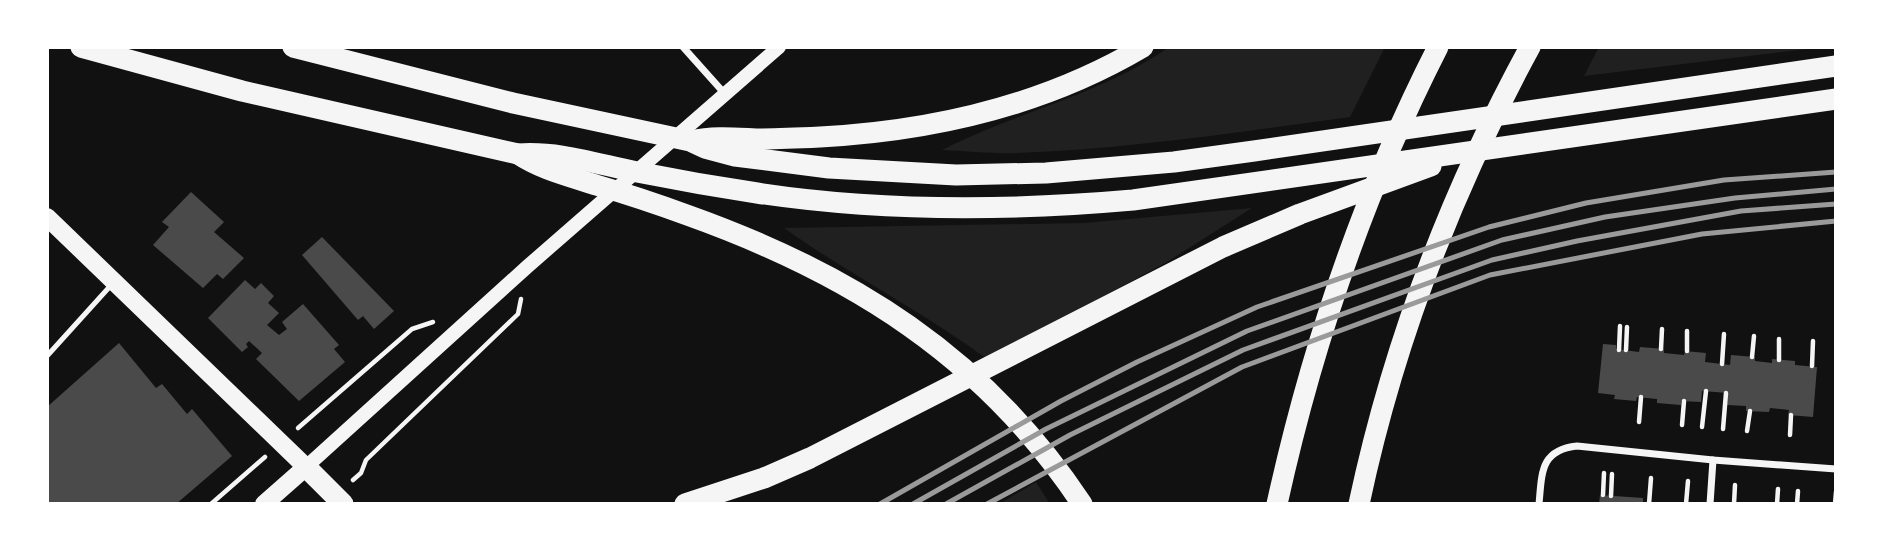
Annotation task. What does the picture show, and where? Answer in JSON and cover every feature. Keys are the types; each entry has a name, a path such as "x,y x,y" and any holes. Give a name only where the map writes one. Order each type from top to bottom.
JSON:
{"highway":[{"path":"82,47 229,88 518,154 538,152 702,184 829,201 942,208 998,208 1132,200 1836,99"},
{"path":"293,47 513,103 690,141 735,156 829,168 1000,175 1097,169 1254,152 1836,66"},
{"path":"690,141 706,138 755,139 894,131 959,119 1041,94 1093,74 1143,47"},
{"path":"1277,504 1305,388 1329,307 1356,233 1411,103 1438,47"},
{"path":"1359,504 1399,353 1446,222 1507,89 1530,47"},
{"path":"518,154 532,163 561,174 673,210 761,244 807,265 865,297 929,339 968,370 1047,456 1082,504"},
{"path":"685,504 764,478 823,452 1135,290 1263,229 1405,177 1456,155"},
{"path":"306,467 339,500"}],"main road":[{"path":"264,504 528,266 779,47"},
{"path":"49,222 114,281 306,467"}],"street":[{"path":"683,47 725,94"},
{"path":"1539,504 1541,476 1549,456 1563,447 1577,446 1836,469"},
{"path":"1710,504 1713,460"}],"lane":[{"path":"47,356 114,281"}],"path":[{"path":"339,500 360,473 366,460 518,314 528,266"},
{"path":"211,504 412,329 437,320"},
{"path":"1619,350 1620,326"},
{"path":"1626,350 1627,327"},
{"path":"1661,349 1662,330"},
{"path":"1687,351 1688,331"},
{"path":"1722,364 1724,334"},
{"path":"1752,357 1754,336"},
{"path":"1779,339 1779,360"},
{"path":"1812,366 1813,341"},
{"path":"1702,427 1706,391"},
{"path":"1723,429 1726,393"},
{"path":"1639,422 1641,397"},
{"path":"1682,425 1684,401"},
{"path":"1747,431 1750,411"},
{"path":"1790,435 1791,415"},
{"path":"1603,495 1604,473"},
{"path":"1611,495 1612,474"},
{"path":"1649,504 1651,478"},
{"path":"1686,504 1688,481"},
{"path":"1734,504 1735,485"},
{"path":"1777,504 1778,489"},
{"path":"1797,504 1798,491"},
{"path":"1835,504 1836,492"}],"shaded area":[{"path":"1169,47 1385,47 1350,117 1100,148 1007,153 942,150 1087,91 1143,64"},
{"path":"1599,47 1824,47 1584,76"},
{"path":"1252,208 1167,262 987,359 784,228 1084,223"},
{"path":"1036,482 1050,504 999,504"}],"building":[{"path":"191,192 224,222 214,232 244,258 223,279 217,274 203,288 153,245 169,227 162,222"},
{"path":"322,237 394,311 374,329 363,316 358,320 302,255"},
{"path":"245,280 255,289 261,283 274,296 268,303 279,313 267,325 279,335 287,329 282,322 303,304 339,345 334,349 345,362 299,401 256,359 262,353 249,341 246,344 248,347 242,352 208,318"},
{"path":"119,343 156,388 162,384 187,414 192,409 232,456 176,504 47,504 47,407"},
{"path":"1603,344 1639,352 1640,347 1664,349 1664,353 1684,355 1685,351 1706,353 1705,362 1730,365 1731,355 1755,357 1755,361 1772,363 1772,359 1795,361 1795,365 1817,367 1813,417 1788,415 1789,410 1770,408 1769,412 1746,411 1746,406 1727,405 1728,393 1702,391 1701,402 1681,401 1681,405 1657,403 1657,399 1637,397 1636,401 1614,399 1615,395 1598,393"},
{"path":"1600,495 1643,498 1643,504 1599,504"}],"railway":[{"path":"880,504 1061,401 1137,362 1257,307 1489,227 1586,203 1724,180 1836,172"},
{"path":"913,504 1046,429 1247,331 1502,240 1605,217 1735,198 1836,189"},
{"path":"946,504 1070,435 1243,350 1492,260 1577,241 1741,211 1836,204"},
{"path":"987,504 1242,367 1490,275 1702,234 1836,221"}]}
